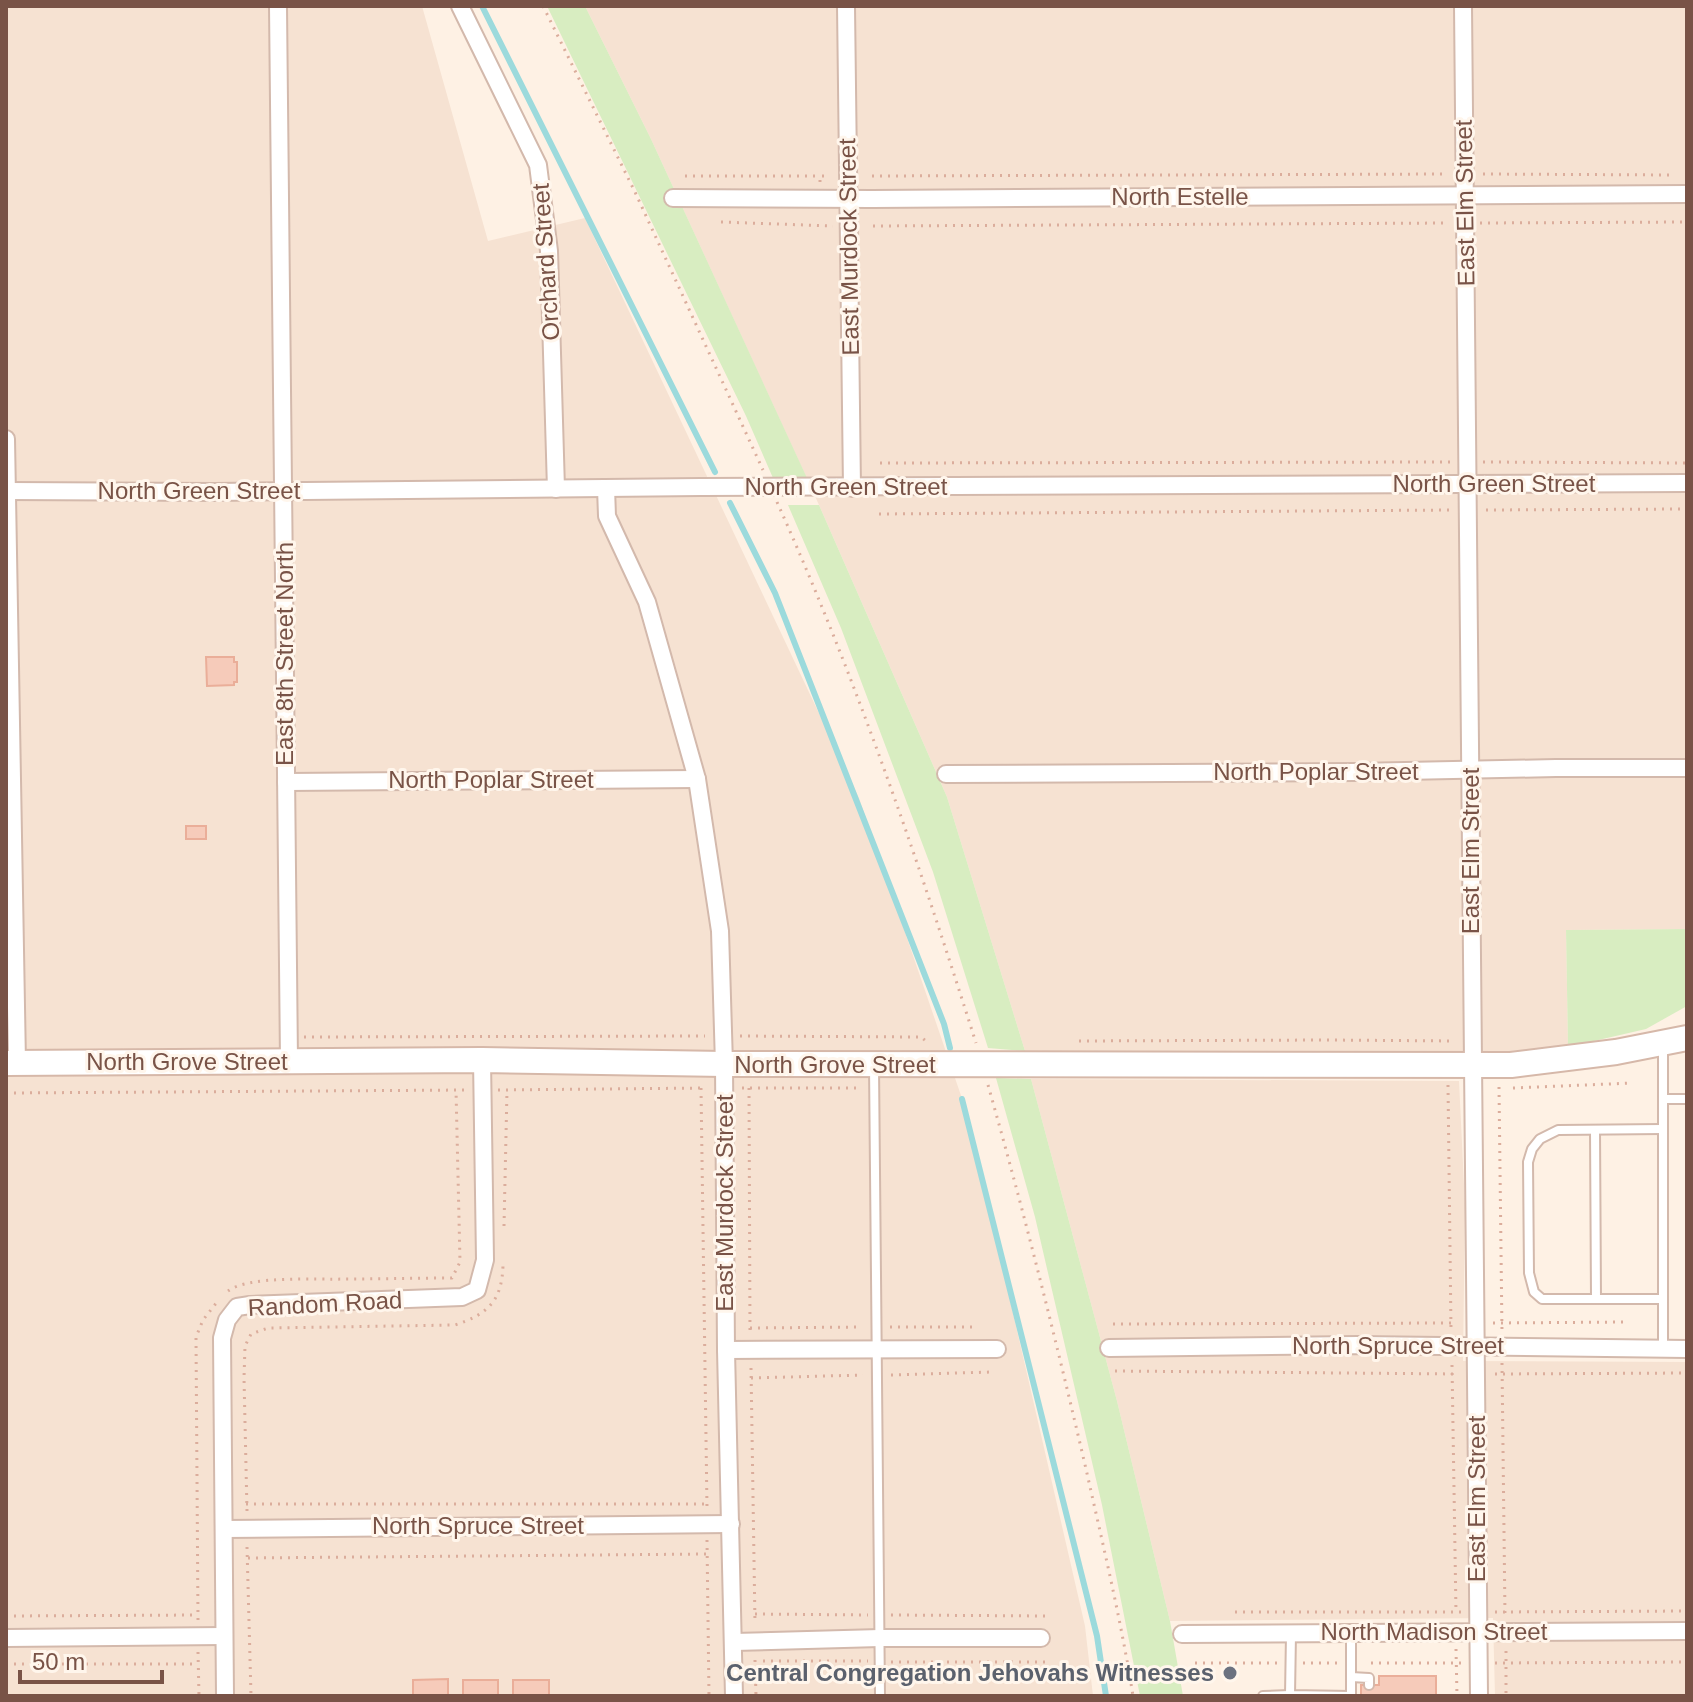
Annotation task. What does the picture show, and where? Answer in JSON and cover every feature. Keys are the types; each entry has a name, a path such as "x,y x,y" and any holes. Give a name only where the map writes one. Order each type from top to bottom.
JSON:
{"street":[{"name":"East 8th Street North","path":"278,6 288,1050"},
{"name":"Orchard Street","path":"460,6 538,165 549,251 556,489"},
{"name":"East Murdock Street","path":"846,6 852,488"},
{"name":"East Elm Street","path":"1463,6 1479,1696"},
{"name":"North Estelle","path":"673,198 1687,194"},
{"path":"6,439 12,1063"},
{"name":"North Green Street","path":"6,491 1687,483"},
{"name":"East Murdock Street","path":"606,488 607,516 647,602 697,779 720,931 724,1036 736,1076 726,1350 734,1696"},
{"name":"North Poplar Street","path":"946,774 1687,768"},
{"name":"North Poplar Street","path":"286,782 697,779"},
{"name":"North Grove Street","path":"12,1063 288,1050 736,1076 985,1080 1511,1065 1675,1041 1687,1026"},
{"name":"Random Road","path":"225,1696 222,1338 227,1320 237,1307 250,1305 462,1297 477,1290 485,1260 482,1060"},
{"name":"North Spruce Street","path":"1109,1348 1358,1345 1687,1349"},
{"path":"726,1350 997,1349"},
{"name":"North Spruce Street","path":"224,1529 731,1524"},
{"name":"North Madison Street","path":"1182,1634 1687,1631"},
{"path":"6,1638 224,1636"},
{"path":"734,1642 1041,1638"}],"lane":[{"path":"1663,1349 1663,1099 1675,1041"},
{"path":"874,1076 880,1696"},
{"path":"1663,1099 1687,1099"},
{"path":"1663,1129 1558,1130 1540,1139 1532,1149 1528,1162 1529,1273 1534,1292 1542,1299 1663,1299"},
{"path":"1595,1130 1596,1299"},
{"path":"1290,1695 1291,1633"},
{"path":"1263,1696 1351,1696 1351,1633"},
{"path":"1351,1677 1369,1678 1369,1685"}],"path":[{"path":"543,6 668,262 771,488 844,662 942,931 1020,1197 1062,1365 1119,1615 1133,1696"},
{"path":"872,176 1687,175"},
{"path":"685,176 820,176"},
{"path":"721,222 822,226"},
{"path":"873,226 1687,222"},
{"path":"880,463 1687,463"},
{"path":"879,514 1687,509"},
{"path":"288,1050 306,1036 921,1037 928,1044"},
{"path":"1075,1041 1328,1040 1473,1064 1499,1087 1506,1696"},
{"path":"1457,1696 1448,1085 1473,1064"},
{"path":"736,1076 750,1350 756,1696"},
{"path":"6,1093 701,1088 736,1076 874,1076"},
{"path":"1511,1088 1632,1083"},
{"path":"701,1088 709,1696"},
{"path":"199,1696 196,1337 203,1320 232,1288 250,1283 452,1278 460,1262 456,1090"},
{"path":"504,1239 507,1090"},
{"path":"251,1696 244,1378 245,1346 251,1334 268,1328 455,1325 479,1316 495,1301 503,1283 503,1254"},
{"path":"1113,1324 1629,1322"},
{"path":"1115,1371 1687,1373"},
{"path":"246,1504 707,1504"},
{"path":"248,1558 708,1554"},
{"path":"755,1614 1048,1616"},
{"path":"6,1616 198,1615"},
{"path":"755,1661 1048,1662"},
{"path":"1195,1663 1687,1662"},
{"path":"6,1696 6,1664 198,1664"}],"shaded area":[{"path":"6,6 422,6 488,241 585,218 859,798 967,1113 1085,1626 1093,1696 6,1696"},
{"path":"585,6 1687,6 1687,929 1566,930 1568,1047 1497,1052 1025,1051 947,797 819,505 651,139"},
{"path":"1031,1079 1459,1081 1465,1206 1463,1361 1687,1362 1687,1696 1495,1696 1493,1618 1170,1621 1117,1401"}],"green space":[{"path":"547,6 585,6 651,139 807,478 773,478 746,416"},
{"path":"788,505 819,505 947,797 1025,1051 988,1048 933,872 841,628"},
{"path":"1687,929 1687,1006 1646,1029 1568,1047 1566,930"},
{"path":"996,1078 1031,1079 1117,1401 1170,1621 1183,1696 1140,1696 1102,1505 1035,1217"}],"building":[{"path":"206,657 234,657 237,682 234,685 207,686"},
{"path":"186,826 206,826 206,839 186,839"},
{"path":"1379,1676 1436,1676 1436,1696 1361,1696 1361,1685 1379,1685"},
{"path":"448,1679 448,1696 413,1696 413,1680"},
{"path":"463,1680 498,1680 498,1696 463,1696"},
{"path":"513,1680 549,1680 549,1696 513,1696"}],"waterway":[{"path":"482,6 715,472"},
{"path":"730,503 775,593 944,1024 950,1048"},
{"path":"962,1099 1097,1636 1106,1696"}],"place":[{"name":"Central Congregation Jehovahs Witnesses","path":"1230,1673"}]}
